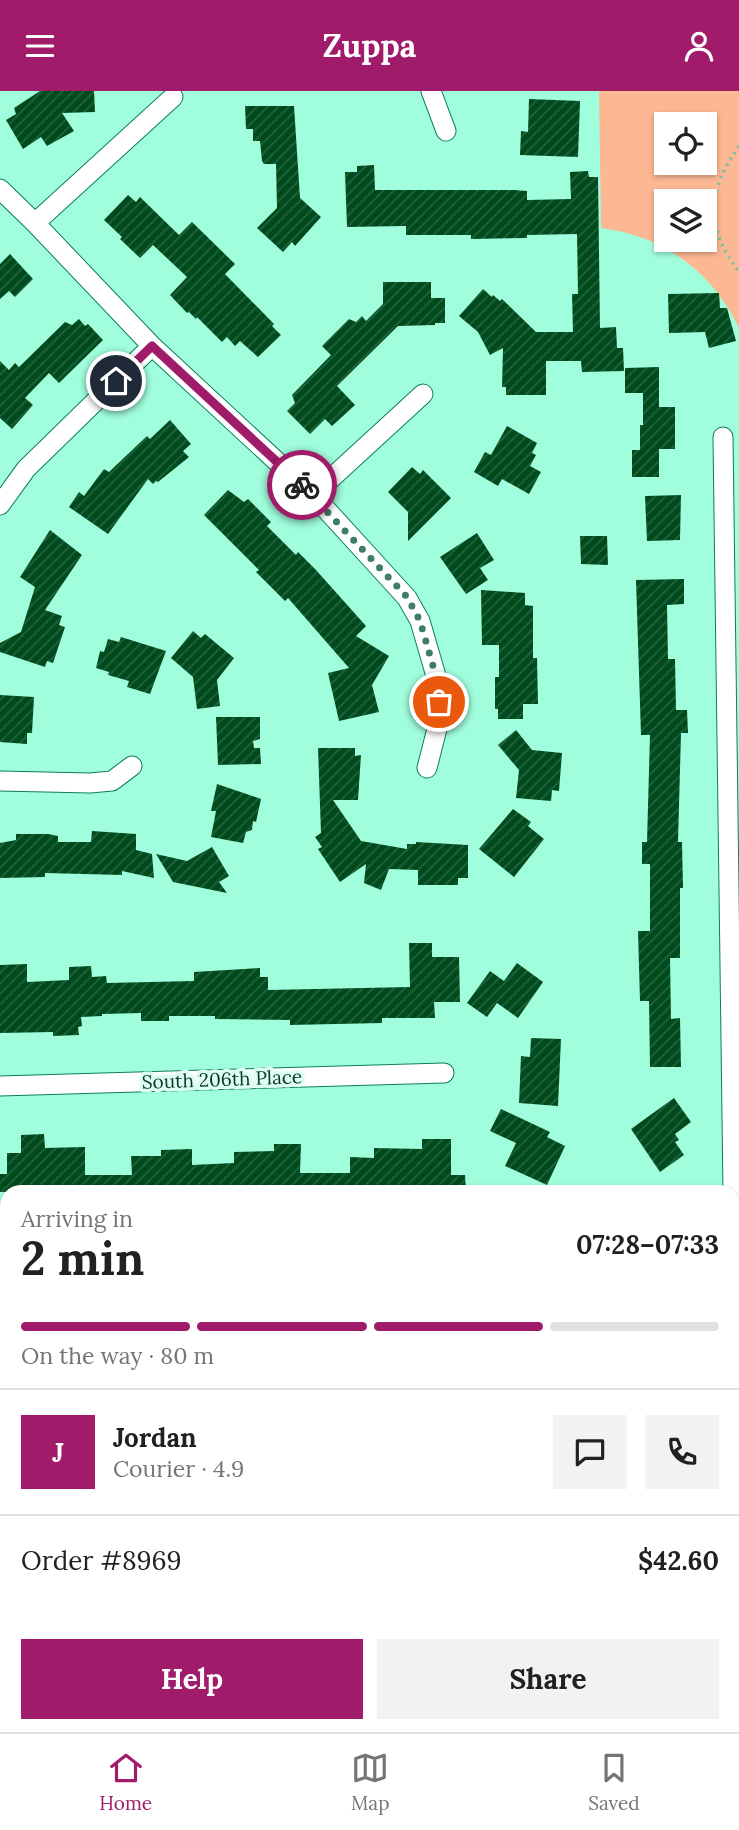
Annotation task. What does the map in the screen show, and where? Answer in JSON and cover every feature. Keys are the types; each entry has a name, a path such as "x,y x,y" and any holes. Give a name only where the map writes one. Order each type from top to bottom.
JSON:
{"street":[{"path":"431,91 446,131"},
{"path":"35,223 173,97"},
{"path":"0,190 152,346 313,495 407,597 420,621 436,676 439,722 427,768"},
{"path":"0,505 26,469 152,346"},
{"path":"313,495 423,394"},
{"path":"723,437 733,1185"},
{"path":"0,781 112,781 132,766"},
{"name":"South 206th Place","path":"0,1086 444,1073"}],"path":[{"path":"739,146 724,168 714,204 719,237 739,272"}],"shaded area":[{"path":"599,91 739,91 739,328 715,289 700,273 671,252 717,252 717,189 654,189 654,243 624,232 601,228"}],"building":[{"path":"40,91 94,91 95,112 62,113 74,131 47,146 41,137 23,149 6,120 16,114 14,108"},
{"path":"529,99 580,101 578,157 520,155 521,131 528,132"},
{"path":"245,106 294,106 300,198 321,217 295,246 292,242 283,252 257,228 277,208 276,164 264,164 262,161 260,141 253,141 253,129 246,129"},
{"path":"374,165 375,190 514,190 527,191 527,200 571,199 570,172 588,171 589,177 598,177 600,328 616,327 617,348 623,348 624,371 582,372 581,361 546,361 546,395 506,395 506,387 502,387 503,348 490,355 478,332 459,316 483,289 492,297 493,295 500,301 502,299 536,332 573,332 572,294 578,294 577,234 471,239 471,235 406,235 406,226 347,227 345,172 357,172 357,166"},
{"path":"128,195 136,202 140,197 179,235 192,222 235,264 225,274 274,324 272,326 281,335 258,357 240,341 235,346 227,337 222,342 197,317 196,319 187,313 170,295 187,277 153,245 140,258 104,220"},
{"path":"10,254 33,279 15,297 9,291 0,299 0,264"},
{"path":"383,282 431,282 431,298 445,298 445,323 398,326 337,386 355,405 332,426 325,419 310,434 287,411 295,403 292,395 331,355 322,346 349,319 356,322 362,316 366,321 383,304"},
{"path":"719,293 720,308 727,308 736,341 709,348 705,332 669,333 668,294"},
{"path":"79,319 85,326 88,324 103,340 59,383 49,373 25,398 33,405 12,429 0,418 0,361 9,370 15,363 19,367 65,322 72,325"},
{"path":"659,367 659,407 675,407 675,449 659,449 659,477 632,477 632,450 640,450 643,393 625,393 625,368"},
{"path":"170,420 191,444 183,451 189,457 158,482 153,484 148,479 108,534 69,507 79,492 84,496 104,469 109,472 147,436 150,439"},
{"path":"507,426 537,443 532,453 536,455 530,466 541,472 529,494 502,479 498,486 474,472 485,452 491,455"},
{"path":"412,467 420,474 423,470 451,498 408,541 408,512 388,492"},
{"path":"228,490 244,502 248,499 271,522 267,526 296,555 298,552 316,570 366,626 356,636 389,656 372,685 379,712 339,721 328,673 349,668 288,598 285,601 256,572 259,570 204,515"},
{"path":"681,495 680,540 647,541 645,496"},
{"path":"50,530 82,555 45,610 62,616 59,625 65,627 53,663 47,661 45,667 0,652 0,643 21,632 35,587 20,577"},
{"path":"477,533 494,560 480,568 488,580 466,594 440,557"},
{"path":"580,536 607,536 608,565 581,564"},
{"path":"684,579 684,604 667,605 668,659 675,659 676,710 687,710 688,733 681,733 678,842 682,842 683,888 680,888 680,958 670,958 671,1019 680,1018 681,1067 650,1067 649,1001 640,1001 638,931 650,931 650,864 642,864 642,842 647,842 650,735 641,735 636,580"},
{"path":"481,590 525,593 525,605 533,606 533,658 537,658 538,704 523,704 523,719 498,719 498,709 495,709 495,677 499,677 499,645 482,645"},
{"path":"193,631 201,638 205,634 234,658 217,680 220,706 197,709 193,677 171,658"},
{"path":"121,637 166,651 150,694 127,687 129,681 108,675 109,672 96,668 100,651 104,652 108,639 119,642"},
{"path":"0,695 34,697 32,733 27,733 27,744 0,742"},
{"path":"216,717 260,717 260,739 253,741 254,748 260,748 261,764 218,765"},
{"path":"516,730 532,750 562,753 559,791 552,790 551,801 516,798 519,770 498,745"},
{"path":"318,748 355,748 355,756 361,755 358,800 333,800 361,841 407,849 407,844 416,842 468,845 468,878 458,878 458,885 418,885 418,870 389,869 381,890 364,883 366,864 340,882 318,849 322,847 315,837 321,833"},
{"path":"217,784 261,799 256,822 253,821 252,830 246,832 243,843 211,837 216,811 211,811"},
{"path":"513,809 531,822 528,826 544,839 514,877 479,849"},
{"path":"92,831 136,834 136,850 152,854 154,878 122,871 122,875 45,873 45,877 0,878 0,843 16,840 16,834 48,834 58,836 58,842 91,842"},
{"path":"212,847 229,876 219,882 227,893 173,882 156,854 187,861"},
{"path":"409,943 432,943 432,957 459,957 460,1002 434,1002 435,1018 382,1018 382,1023 290,1025 290,1020 169,1016 169,1021 141,1021 141,1013 102,1014 81,1017 79,1035 53,1036 53,1032 0,1033 0,965 27,964 27,982 69,980 69,967 91,966 92,977 106,976 107,983 194,981 194,972 260,968 260,977 268,977 268,990 410,987"},
{"path":"517,963 543,982 518,1018 497,1003 487,1017 467,1003 490,971 504,981"},
{"path":"531,1038 561,1039 558,1106 519,1103 521,1056 530,1057"},
{"path":"674,1098 691,1122 675,1134 679,1140 675,1142 684,1155 660,1172 631,1129"},
{"path":"501,1109 550,1132 547,1137 565,1146 547,1185 505,1166 516,1143 490,1131"},
{"path":"44,1134 45,1148 85,1147 85,1175 132,1175 131,1156 161,1156 161,1150 192,1149 192,1165 234,1163 234,1152 274,1151 274,1144 301,1144 300,1173 350,1173 350,1157 374,1158 374,1148 422,1149 422,1139 451,1139 451,1175 465,1175 466,1185 0,1185 0,1174 7,1174 7,1153 21,1153 21,1135"}],"way so far":[{"path":"302,485 407,597 420,621 436,676 439,702"}],"route":[{"path":"116,381 152,346 302,485"}]}
